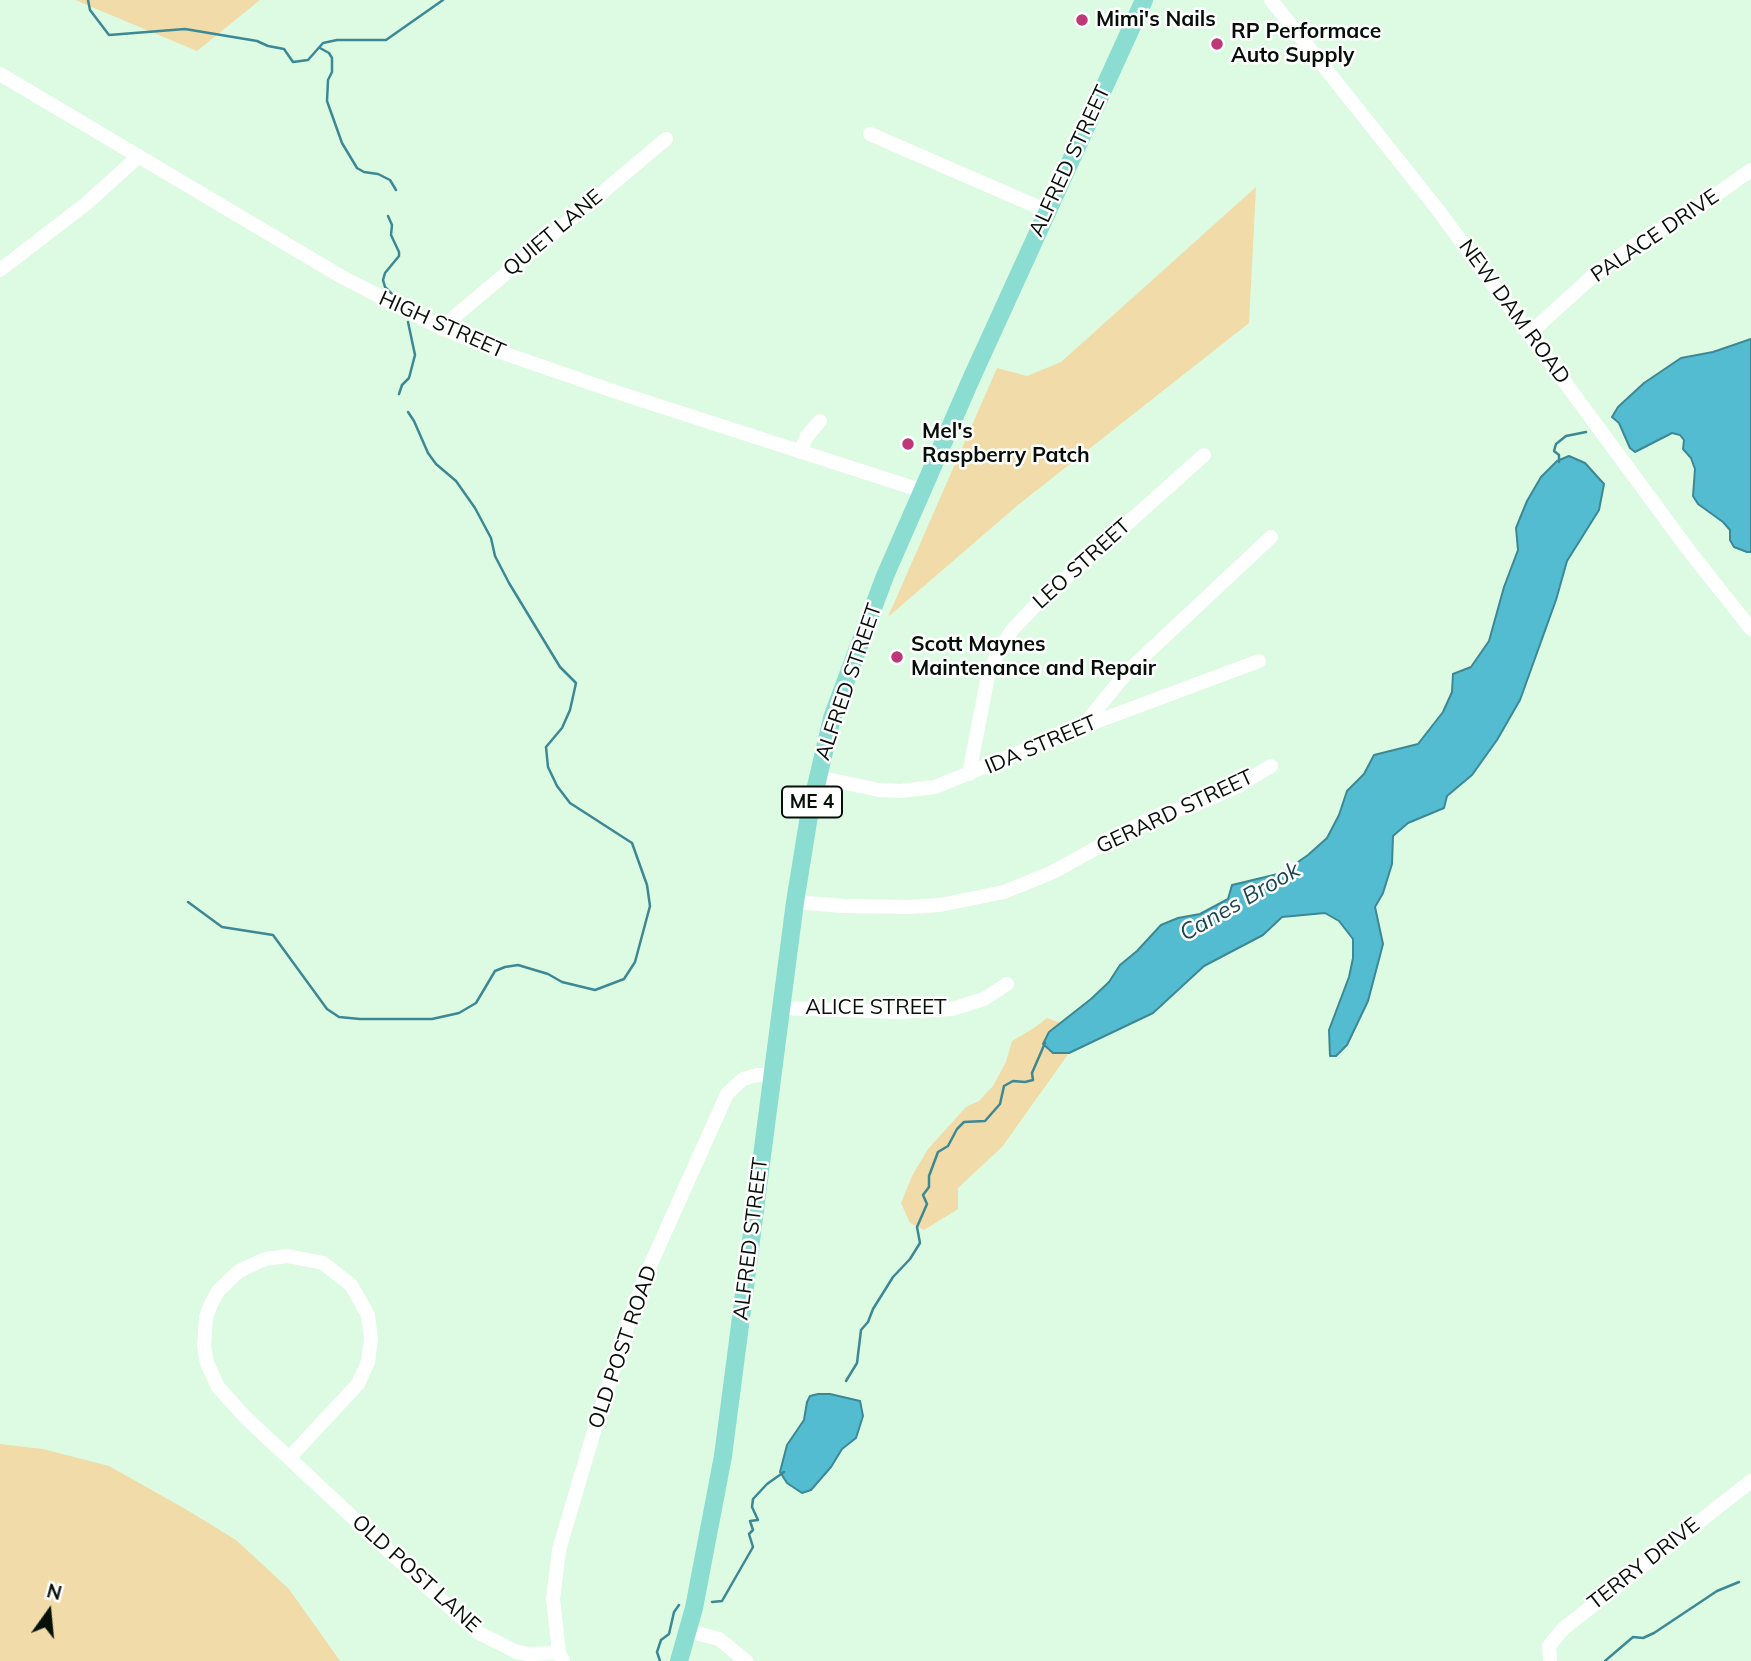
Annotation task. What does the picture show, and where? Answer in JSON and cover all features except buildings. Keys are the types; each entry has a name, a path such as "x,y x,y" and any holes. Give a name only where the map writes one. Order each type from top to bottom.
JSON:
{"main road":[{"name":"ALFRED STREET","path":"679,1661 704,1564 723,1456 795,902 817,777 832,718 857,648 923,491 1144,0"}],"street":[{"name":"NEW DAM ROAD","path":"1271,0 1436,207 1687,548 1751,629"},
{"name":"HIGH STREET","path":"0,74 353,283 441,328 572,377 923,491"},
{"path":"870,134 1047,211"},
{"name":"QUIET LANE","path":"441,328 666,139"},
{"path":"0,270 87,203 139,156"},
{"name":"PALACE DRIVE","path":"1530,333 1594,275 1635,245 1703,204 1751,170"},
{"path":"800,452 807,436 820,421"},
{"name":"LEO STREET","path":"969,774 988,676 998,652 1013,629 1035,606 1204,455"},
{"path":"1082,727 1128,671 1271,537"},
{"name":"IDA STREET","path":"817,777 879,790 900,791 935,787 1082,727 1259,661"},
{"name":"GERARD STREET","path":"795,902 910,907 940,905 1004,892 1051,873 1153,817 1197,804 1238,786 1271,766"},
{"name":"ALICE STREET","path":"782,1008 900,1012 953,1009 984,999 1007,984"},
{"name":"OLD POST ROAD","path":"561,1657 553,1599 559,1550 631,1315 649,1268 727,1094 743,1079 772,1074"},
{"name":"OLD POST LANE","path":"289,1458 358,1384 368,1362 371,1339 363,1304 351,1284 323,1264 288,1255 251,1264 228,1280 218,1291 209,1311 204,1346 211,1374 218,1387 246,1418 289,1458 479,1633 517,1652 561,1657"},
{"name":"TERRY DRIVE","path":"1549,1658 1552,1641 1563,1629 1751,1481"},
{"path":"688,1630 719,1639 746,1661"}],"shaded area":[{"path":"75,0 260,0 197,51"},
{"path":"1256,187 1249,323 1018,505 888,617 997,368 1027,376 1061,362"},
{"path":"1047,1018 1061,1023 1049,1032 1053,1053 1069,1053 1002,1147 958,1188 958,1209 924,1230 910,1223 901,1203 912,1176 928,1149 966,1107 979,1101 993,1086 1006,1062 1012,1041"},
{"path":"0,1444 43,1449 109,1466 236,1540 289,1589 340,1661 0,1661"}],"water":[{"path":"1751,339 1751,552 1747,552 1734,547 1730,540 1730,530 1698,504 1693,496 1695,469 1691,458 1683,449 1684,440 1680,435 1672,433 1635,452 1630,448 1619,423 1612,417 1618,407 1644,383 1681,358 1713,352"},
{"path":"1569,456 1585,463 1604,484 1599,510 1567,561 1520,700 1497,740 1472,775 1447,796 1444,808 1408,823 1393,836 1392,864 1383,893 1375,907 1383,944 1368,1001 1347,1045 1336,1056 1330,1056 1329,1030 1349,977 1353,939 1339,921 1325,913 1282,917 1263,935 1204,966 1153,1013 1069,1053 1053,1053 1043,1044 1049,1032 1109,982 1120,965 1161,925 1178,918 1200,914 1228,899 1232,885 1282,873 1308,855 1327,838 1347,791 1364,774 1374,755 1418,744 1443,712 1452,692 1453,674 1471,667 1489,641 1504,587 1518,550 1516,528 1527,501 1541,477 1557,461"},
{"path":"818,1394 860,1401 863,1416 856,1438 842,1449 811,1490 802,1493 787,1483 780,1472 787,1445 804,1420 807,1402 810,1396"}],"waterway":[{"path":"88,0 90,10 109,35 185,29 257,41 284,49 293,62 308,60 323,43 337,40 386,40 443,0"},
{"path":"320,48 332,58 327,101 342,143 357,168 390,180 396,190"},
{"path":"388,216 392,225 391,235 399,256 385,273 385,287 414,306"},
{"path":"399,394 402,385 409,378 415,355 408,322"},
{"path":"188,902 222,927 273,935 327,1009 339,1017 432,1019 459,1013 476,1003 495,971 518,965 548,974 562,982 595,990 624,979 635,962 650,906 647,885 632,843 570,803 557,786 548,767 546,747 562,728 570,710 576,683 560,667 509,583 495,556 491,538 475,508 456,481 436,464 428,453 408,412"},
{"name":"Canes Brook","path":"1559,462 1559,455 1554,451 1556,444 1566,436 1586,432"},
{"name":"Canes Brook","path":"846,1381 857,1363 861,1330 893,1277 910,1259 920,1243 917,1227 927,1204 923,1195 929,1187 929,1176 938,1152 948,1146 964,1122 985,1121 1000,1104 1004,1086 1013,1081 1033,1080 1032,1073 1045,1043"},
{"name":"Canes Brook","path":"712,1602 722,1601 753,1547 749,1534 753,1530 750,1521 758,1520 752,1507 753,1499 767,1484 784,1472"},
{"path":"1605,1661 1633,1637 1643,1638 1654,1633 1717,1591 1739,1582"},
{"name":"Canes Brook","path":"660,1661 657,1652 661,1640 669,1634 674,1612 679,1605"}],"place":[{"name":"Mimi's Nails","path":"1082,20"},
{"name":"RP Performace Auto Supply","path":"1217,44"},
{"name":"Mel's Raspberry Patch","path":"908,444"},
{"name":"Scott Maynes Maintenance and Repair","path":"897,657"}]}
